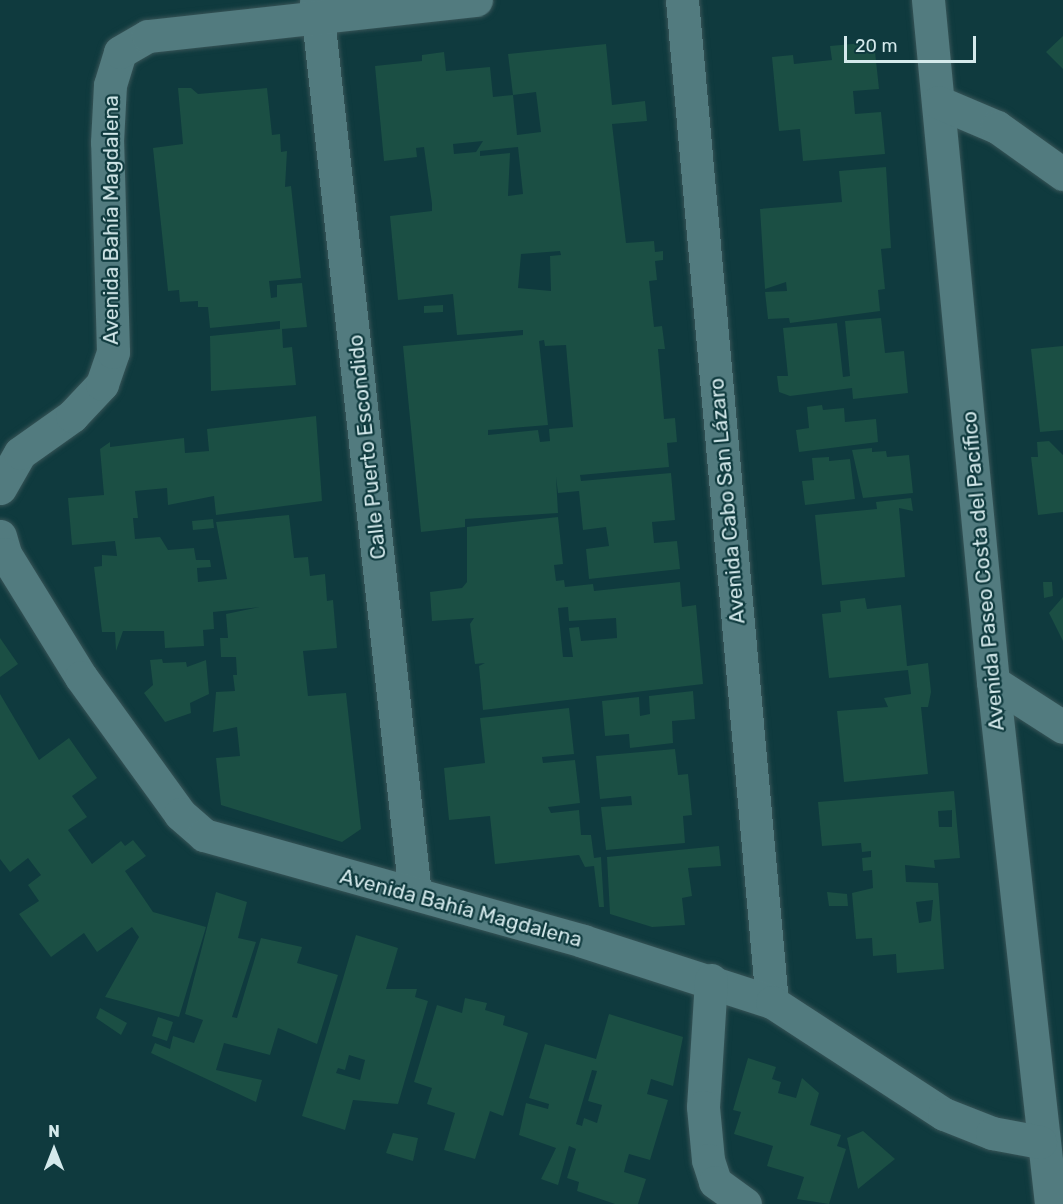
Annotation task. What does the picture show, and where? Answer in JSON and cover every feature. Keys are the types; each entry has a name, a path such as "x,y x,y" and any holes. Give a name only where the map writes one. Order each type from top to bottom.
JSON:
{"street":[{"path":"317,9 476,0"},
{"name":"Avenida Cabo San Lázaro","path":"682,0 772,1002"},
{"name":"Avenida Paseo Costa del Pacífico","path":"928,0 993,682 1040,1142 1051,1204"},
{"name":"Avenida Bahía Magdalena","path":"0,488 20,453 72,416 102,384 113,352 107,142 110,85 120,52 148,36 317,9"},
{"name":"Calle Puerto Escondido","path":"317,9 342,197 415,894"},
{"path":"938,102 997,127 1063,174"},
{"name":"Avenida Bahía Magdalena","path":"0,536 5,554 81,677 180,814 204,835 711,980 772,1002 944,1114 992,1133 1040,1142"},
{"path":"993,682 1063,727"},
{"path":"711,980 703,1107 708,1160 715,1182 745,1204"}],"building":[{"path":"1063,36 1063,69 1046,52"},
{"path":"874,42 879,89 853,91 855,114 881,112 885,154 803,161 800,129 779,131 772,57 793,55 794,64 832,60 830,46"},
{"path":"606,44 612,105 645,101 647,121 612,124 626,243 654,241 655,252 663,251 663,260 655,261 657,280 649,281 654,327 662,326 665,349 658,349 664,419 675,418 677,442 667,443 669,467 580,475 581,481 671,473 675,520 652,522 654,543 677,541 680,569 589,579 586,549 609,546 606,527 583,530 579,491 558,493 556,477 558,513 465,519 465,527 421,532 403,346 523,335 523,330 457,335 453,294 398,300 390,216 432,211 432,204 424,147 416,148 417,157 384,161 375,66 422,61 422,55 444,52 446,71 490,67 493,97 513,95 508,54","holes":["536,92 541,132 517,135 513,95","483,141 476,152 454,154 453,144","518,147 523,194 508,196 510,153 480,156 480,151","560,251 561,255 550,256 551,291 518,288 521,254","544,340 545,346 566,345 573,427 549,429 550,441 540,442 538,430 488,435 488,430 548,425 539,341"]},
{"path":"178,88 191,88 198,94 267,88 272,135 280,134 281,152 287,151 285,187 291,186 301,278 269,281 271,298 277,297 277,285 302,283 307,327 282,329 283,348 292,347 296,385 211,391 210,336 280,329 280,321 210,328 208,307 198,307 198,301 180,302 179,290 168,291 153,148 183,144"},
{"path":"886,167 891,248 881,249 885,289 878,290 880,311 790,323 789,318 768,319 765,292 787,291 786,282 765,289 760,209 842,202 839,171"},
{"path":"443,305 443,312 424,313 424,306"},
{"path":"881,318 885,353 904,351 908,393 853,399 852,388 790,396 779,392 777,376 788,376 783,328 837,323 843,377 850,376 845,321"},
{"path":"1063,346 1063,430 1040,432 1031,349"},
{"path":"822,405 823,410 844,408 845,422 876,419 878,442 799,452 796,430 809,428 807,407"},
{"path":"316,416 322,501 216,515 214,496 168,505 167,488 135,491 138,518 133,518 135,539 160,537 168,550 194,548 196,560 210,560 211,567 197,568 198,582 227,579 216,522 289,515 294,558 308,557 310,576 325,574 327,601 333,600 337,648 303,651 308,696 346,693 361,829 342,842 221,805 216,758 240,756 237,727 213,732 216,692 235,691 233,675 237,675 236,657 221,657 220,638 228,638 226,614 260,607 213,612 214,629 203,630 204,646 165,648 164,631 123,631 116,651 115,632 102,632 94,567 102,566 102,555 117,556 115,541 72,545 68,498 104,495 100,449 110,442 110,447 184,438 185,453 209,451 207,429"},
{"path":"1049,441 1063,455 1063,512 1038,515 1031,457 1038,457 1037,442"},
{"path":"872,448 872,452 886,451 887,457 909,455 913,493 863,498 852,450"},
{"path":"829,457 829,461 850,459 855,499 805,505 802,481 814,480 812,458"},
{"path":"911,498 913,511 899,508 905,577 822,585 815,515 877,509 876,502"},
{"path":"558,517 563,564 554,565 556,581 564,580 565,587 593,584 594,591 680,582 682,607 696,605 703,684 483,710 479,666 485,663 475,664 470,624 474,618 432,621 430,592 462,588 467,582 467,527","holes":["568,607 569,621 616,618 617,638 581,641 579,627 569,628 573,657 563,657 558,608"]},
{"path":"213,519 214,528 193,530 192,521"},
{"path":"1043,582 1052,582 1053,596 1044,598"},
{"path":"1063,597 1063,641 1049,613"},
{"path":"865,598 867,609 901,605 907,666 928,663 931,692 928,707 921,707 928,774 844,782 837,711 888,707 884,698 911,694 908,670 829,678 822,614 841,612 840,601"},
{"path":"0,638 18,664 0,677"},
{"path":"162,659 163,663 186,662 187,667 206,660 209,694 190,703 191,713 165,722 144,693 153,685 150,660"},
{"path":"693,691 695,719 672,721 673,743 630,748 629,734 605,736 602,701 639,697 640,716 650,714 649,696"},
{"path":"0,694 39,760 69,738 97,778 72,796 87,817 68,830 92,864 121,841 125,846 133,840 146,856 125,871 153,912 206,927 179,1017 105,997 139,937 132,927 97,952 84,933 51,957 19,914 39,901 28,885 41,875 28,858 10,872 0,859"},
{"path":"569,708 574,754 542,757 543,763 575,760 580,803 548,807 551,813 579,810 581,835 591,835 594,858 601,857 604,907 599,907 594,866 585,867 579,855 495,864 490,816 449,820 444,768 485,763 480,718"},
{"path":"675,749 678,775 688,774 692,815 683,816 685,843 606,850 601,807 632,805 631,796 600,799 596,756"},
{"path":"954,791 960,858 934,860 935,868 905,865 906,882 938,883 944,969 897,973 896,954 873,956 872,938 856,939 852,893 873,888 872,870 863,871 862,858 871,857 871,851 862,852 861,843 822,846 818,802","holes":["952,810 952,827 939,827 938,811","933,900 931,921 919,923 916,902"]},
{"path":"719,846 721,866 688,868 692,896 682,898 685,925 652,927 610,914 607,857"},
{"path":"216,892 247,902 238,938 256,942 232,1017 237,1018 261,938 302,947 297,963 338,975 317,1044 278,1028 270,1055 224,1043 216,1070 262,1080 256,1102 151,1053 155,1043 170,1049 173,1036 194,1043 203,1020 185,1014"},
{"path":"827,892 847,894 848,906 829,906"},
{"path":"356,935 398,948 386,989 417,989 415,997 428,1001 398,1104 353,1100 345,1130 302,1116","holes":["349,1055 365,1060 360,1080 336,1073 338,1068 345,1070"]},
{"path":"465,998 487,1003 485,1010 505,1016 503,1025 528,1033 503,1116 490,1111 475,1159 444,1150 455,1113 427,1104 432,1088 414,1082 437,1005 462,1013"},
{"path":"100,1008 127,1023 121,1035 96,1018"},
{"path":"609,1014 683,1037 673,1086 651,1079 647,1094 668,1100 650,1160 629,1154 626,1164 624,1172 646,1179 638,1204 615,1204 577,1191 579,1182 567,1178 576,1149 569,1146 558,1185 541,1179 556,1148 519,1135 526,1103 548,1109 549,1104 529,1098 545,1044 596,1059","holes":["592,1070 597,1071 588,1101 602,1105 597,1123 584,1118 582,1126 576,1124"]},
{"path":"158,1017 173,1022 167,1041 152,1036"},
{"path":"748,1058 776,1067 772,1079 781,1082 778,1093 796,1098 802,1078 819,1093 810,1125 841,1135 837,1146 846,1149 829,1204 797,1199 804,1177 767,1166 773,1146 734,1134 741,1112 733,1110"},
{"path":"863,1131 895,1159 858,1189 847,1138"},
{"path":"393,1133 418,1138 413,1161 386,1153"}]}
